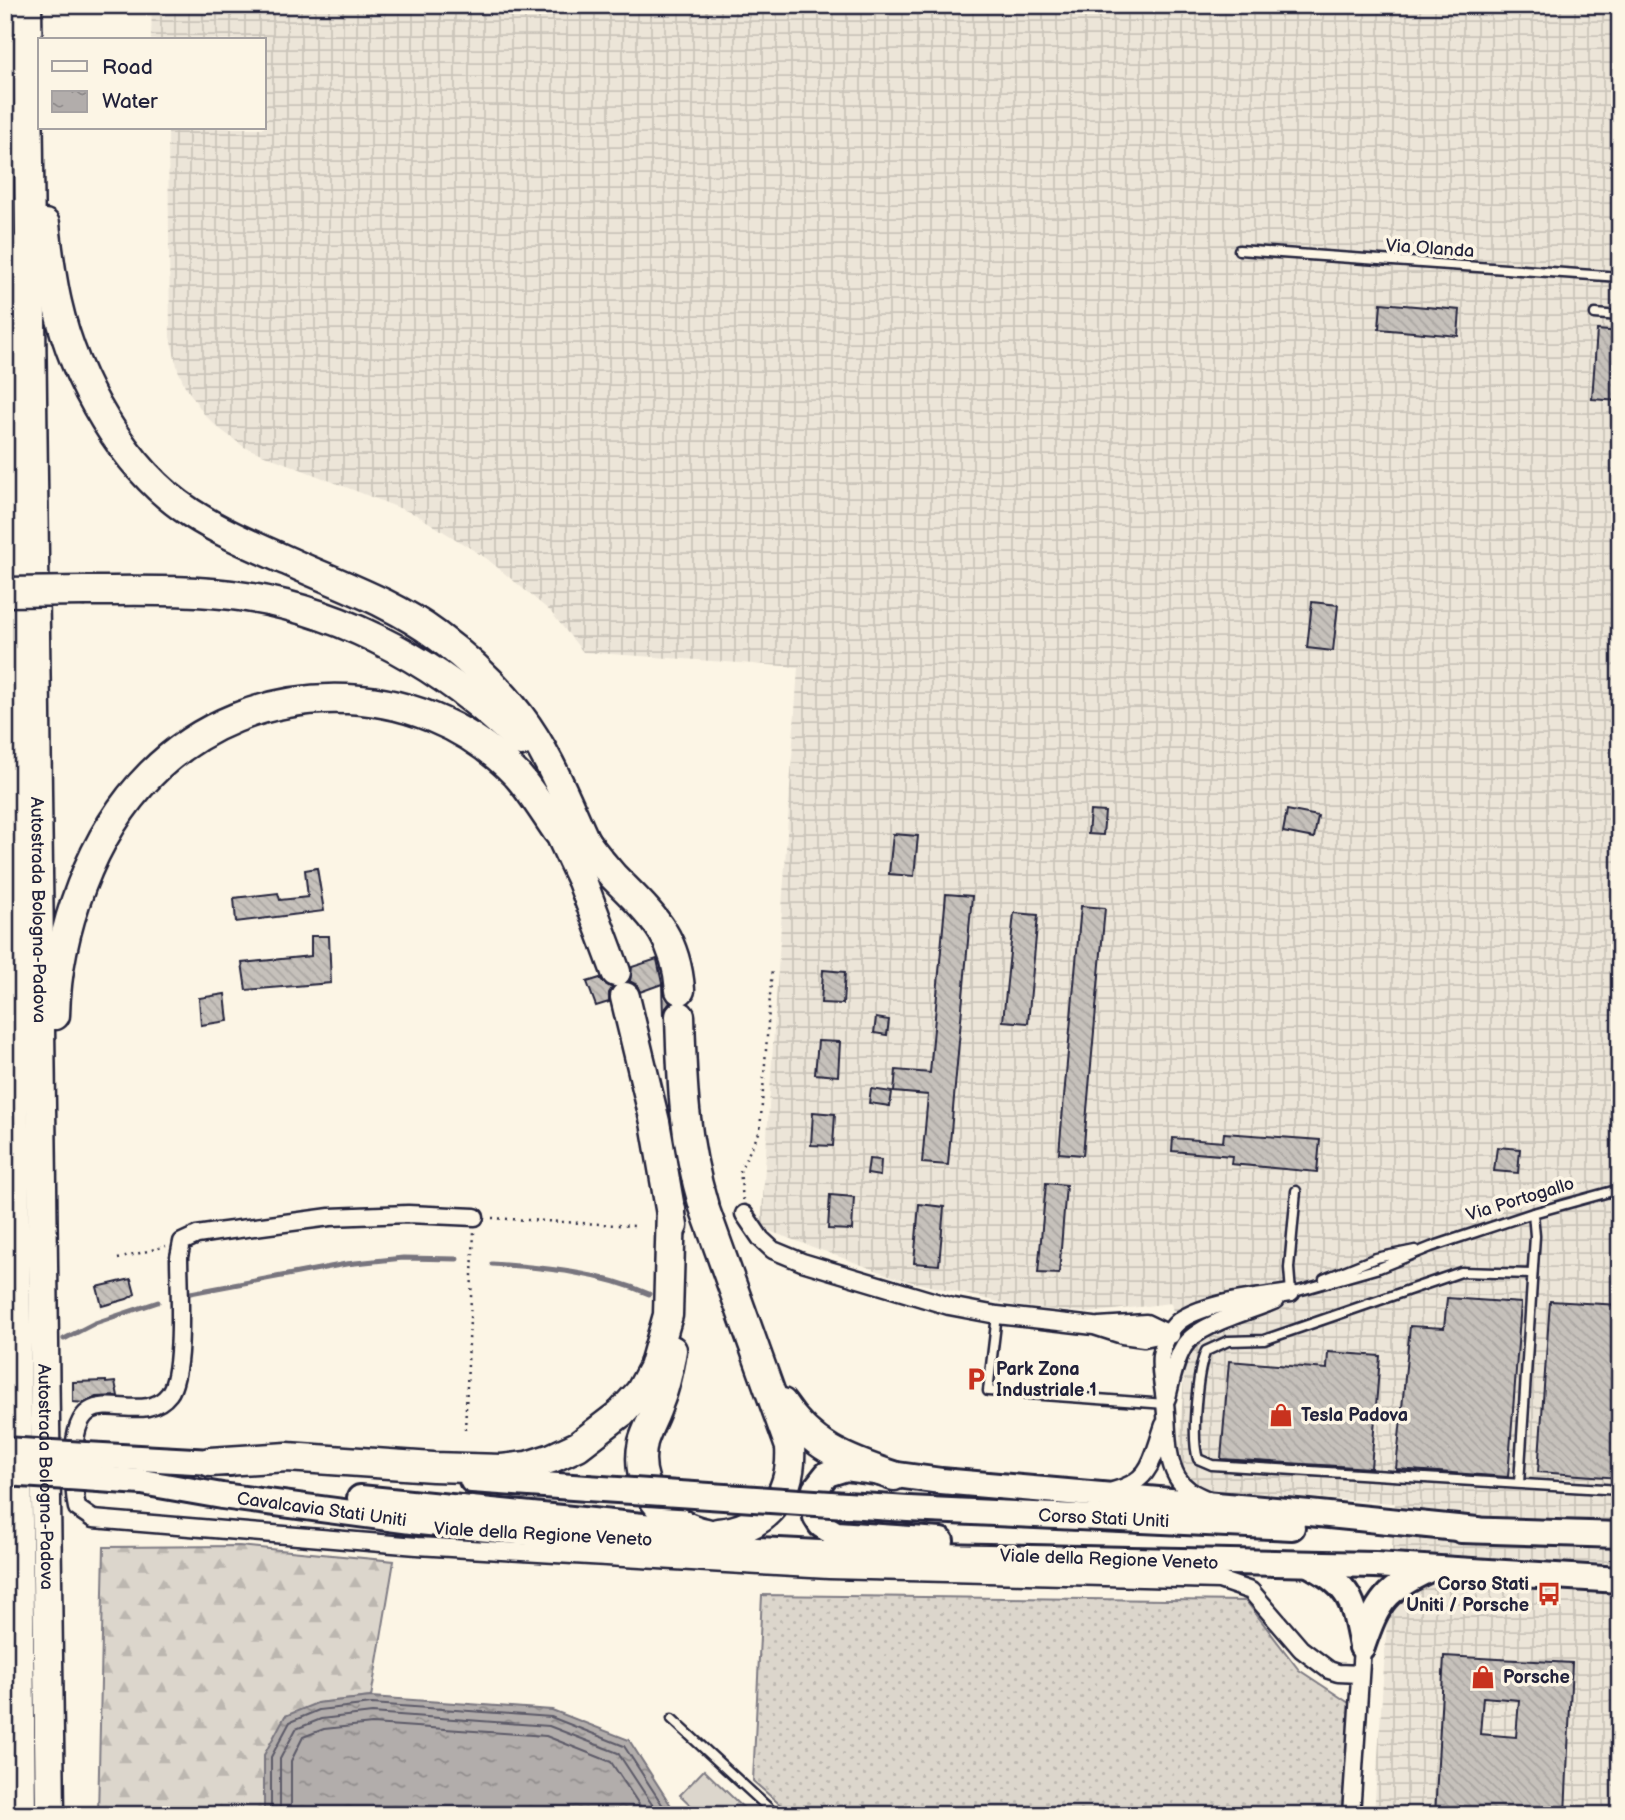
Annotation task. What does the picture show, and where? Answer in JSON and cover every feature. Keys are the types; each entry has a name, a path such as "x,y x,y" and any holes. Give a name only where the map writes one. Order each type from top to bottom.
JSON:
{"highway":[{"path":"29,5 38,95"},
{"name":"Autostrada Bologna-Padova","path":"29,5 50,1815"},
{"path":"41,130 43,200 57,303 89,389 120,445 158,487 189,512 227,534 377,599 436,635 462,657 504,697 535,737 586,843"},
{"name":"Autostrada Bologna-Padova","path":"5,246 21,1815"},
{"path":"5,592 174,591 246,597 302,610 352,627 394,647 432,670 479,703 515,736 535,755 568,817 586,843 657,921 670,943 678,971 681,1083 692,1167 754,1351 790,1447 789,1473 780,1497 760,1520 744,1528 712,1533 684,1527 666,1515 651,1496 643,1473 644,1441 667,1380 676,1321 678,1278 671,1209 655,1122 621,985 582,881 515,736"},
{"path":"5,667 12,736"},
{"path":"48,1648 62,1394 56,995 60,965 75,908 96,854 116,820 136,790 162,763 219,724 281,704 306,699 350,697 409,709 467,736 517,776 557,831"},
{"path":"210,1462 287,1457 502,1469 527,1466 578,1446 621,1413 640,1392 653,1368 668,1315 671,1209"},
{"path":"754,1351 783,1404 798,1425 818,1443 838,1455 894,1476"}],"main road":[{"name":"Cavalcavia Stati Uniti","path":"5,1450 142,1482 222,1496 419,1522 639,1544 839,1555 1309,1565"},
{"name":"Cavalcavia Stati Uniti","path":"5,1473 210,1462 587,1489"},
{"path":"1477,1530 894,1476 846,1468 827,1474 815,1489 813,1499 816,1517 828,1531 845,1536 1434,1567 1620,1580"},
{"path":"142,1482 223,1483 712,1533 856,1543 968,1542"},
{"name":"Corso Stati Uniti","path":"587,1489 1236,1525 1620,1535"},
{"path":"1309,1565 1375,1564"},
{"path":"1309,1565 1331,1576 1348,1594 1362,1647"},
{"path":"1362,1647 1374,1611 1388,1595 1400,1584 1434,1567"}],"street":[{"path":"182,1242 197,1235 330,1217 408,1214 475,1217"},
{"path":"744,1214 761,1239 773,1250 802,1262 949,1306 997,1315 1094,1326 1122,1335 1144,1338 1168,1333 1185,1344 1179,1356 1152,1461 1142,1478 1130,1486 1099,1494"},
{"name":"Viale della Regione Veneto","path":"182,1242 179,1257 178,1367 170,1393 159,1403 93,1408 81,1416 75,1434 74,1495 77,1508 93,1519 417,1546 829,1570 1219,1580 1251,1591 1301,1649 1329,1670 1338,1674 1360,1675"},
{"name":"Via Portogallo","path":"1168,1333 1182,1319 1200,1311 1247,1298 1291,1293"},
{"name":"Via Portogallo","path":"1185,1344 1195,1333 1212,1324 1291,1293"},
{"path":"1168,1333 1161,1354 1161,1377 1171,1464 1190,1492 1221,1506"},
{"path":"1351,1815 1362,1647"}],"lane":[{"name":"Via Olanda","path":"1239,250 1620,277"},
{"path":"1595,314 1620,316"},
{"name":"Via Portogallo","path":"1291,1293 1379,1268 1431,1247 1533,1213 1620,1189"},
{"path":"1291,1293 1289,1268 1296,1191"},
{"path":"1520,1483 1535,1236 1533,1213"},
{"path":"1531,1274 1461,1272 1264,1340 1228,1341 1206,1351 1200,1363 1195,1434 1198,1459 1212,1465 1620,1490"},
{"path":"997,1315 988,1391 1166,1412"},
{"path":"672,1719 776,1815"}],"path":[{"path":"744,1214 740,1170 761,1131 772,969"},
{"path":"466,1430 475,1217 635,1226"},
{"path":"118,1259 182,1242"}],"shaded area":[{"path":"152,5 1620,5 1620,1815 1374,1815 1395,1503 1199,1490 1178,1463 1185,1364 1171,1303 1089,1313 1016,1306 900,1279 761,1228 798,667 583,652 550,611 486,558 417,515 244,447 216,426 204,414 185,386 170,337 168,130 266,130 266,38 151,38"}],"green space":[{"path":"239,1546 394,1561 371,1697 317,1703 264,1755 264,1815 98,1815 104,1547"},
{"path":"762,1595 1246,1601 1299,1670 1352,1705 1341,1815 792,1815 753,1781"},
{"path":"704,1770 751,1815 701,1815 680,1795"}],"water":[{"path":"371,1697 552,1710 629,1740 677,1815 264,1815 264,1755 285,1716 317,1703"}],"building":[{"path":"1381,303 1460,310 1458,336 1379,329"},
{"path":"1597,330 1620,332 1620,401 1592,399"},
{"path":"1312,602 1338,605 1333,651 1307,648"},
{"path":"1287,810 1318,816 1314,838 1283,832"},
{"path":"1090,811 1105,812 1103,835 1088,834"},
{"path":"893,834 918,836 914,876 889,874"},
{"path":"317,868 324,911 236,922 234,898 278,893 280,900 308,897 305,870"},
{"path":"946,894 972,896 948,1165 922,1163 928,1095 894,1092 896,1070 930,1073"},
{"path":"1081,906 1105,908 1083,1155 1059,1153"},
{"path":"1014,913 1038,915 1028,1023 1003,1021"},
{"path":"311,936 329,936 331,983 246,990 242,963 311,956"},
{"path":"657,959 664,993 670,1003 663,1016 662,984 640,992 637,985 630,981 632,967"},
{"path":"823,970 845,972 843,1004 821,1003"},
{"path":"600,978 612,988 609,1002 596,1006 587,982"},
{"path":"225,994 228,1021 201,1025 199,998"},
{"path":"876,1018 889,1020 887,1035 874,1033"},
{"path":"818,1041 840,1042 838,1076 815,1074"},
{"path":"871,1089 892,1092 890,1106 869,1103"},
{"path":"813,1112 835,1114 833,1146 811,1145"},
{"path":"1224,1133 1320,1140 1317,1172 1231,1164 1232,1156 1172,1151 1173,1138 1223,1142"},
{"path":"1497,1147 1520,1149 1518,1173 1494,1171"},
{"path":"869,1159 881,1160 880,1176 867,1174"},
{"path":"1046,1183 1066,1185 1059,1274 1038,1273"},
{"path":"830,1195 854,1197 852,1230 828,1229"},
{"path":"919,1204 944,1207 939,1265 914,1263"},
{"path":"131,1279 135,1294 102,1306 97,1287"},
{"path":"1447,1298 1521,1303 1508,1477 1396,1469 1410,1326 1444,1328"},
{"path":"1550,1301 1620,1305 1620,1478 1538,1472"},
{"path":"1328,1352 1380,1356 1371,1468 1221,1459 1229,1361 1327,1369"},
{"path":"73,1382 115,1382 118,1396 96,1397 85,1403 73,1402"},
{"path":"1444,1656 1572,1663 1565,1815 1435,1815","holes":["1483,1697 1519,1700 1516,1737 1480,1734"]}],"waterway":[{"path":"185,1294 346,1264 403,1258 457,1259"},
{"path":"492,1264 552,1269 592,1276 649,1294"},
{"path":"64,1339 95,1323 158,1302"}],"place":[{"name":"Park Zona Industriale 1","path":"976,1379"},
{"name":"Tesla Padova","path":"1281,1415"},
{"name":"Corso Stati Uniti / Porsche","path":"1549,1594"},
{"name":"Porsche","path":"1483,1677"}]}
